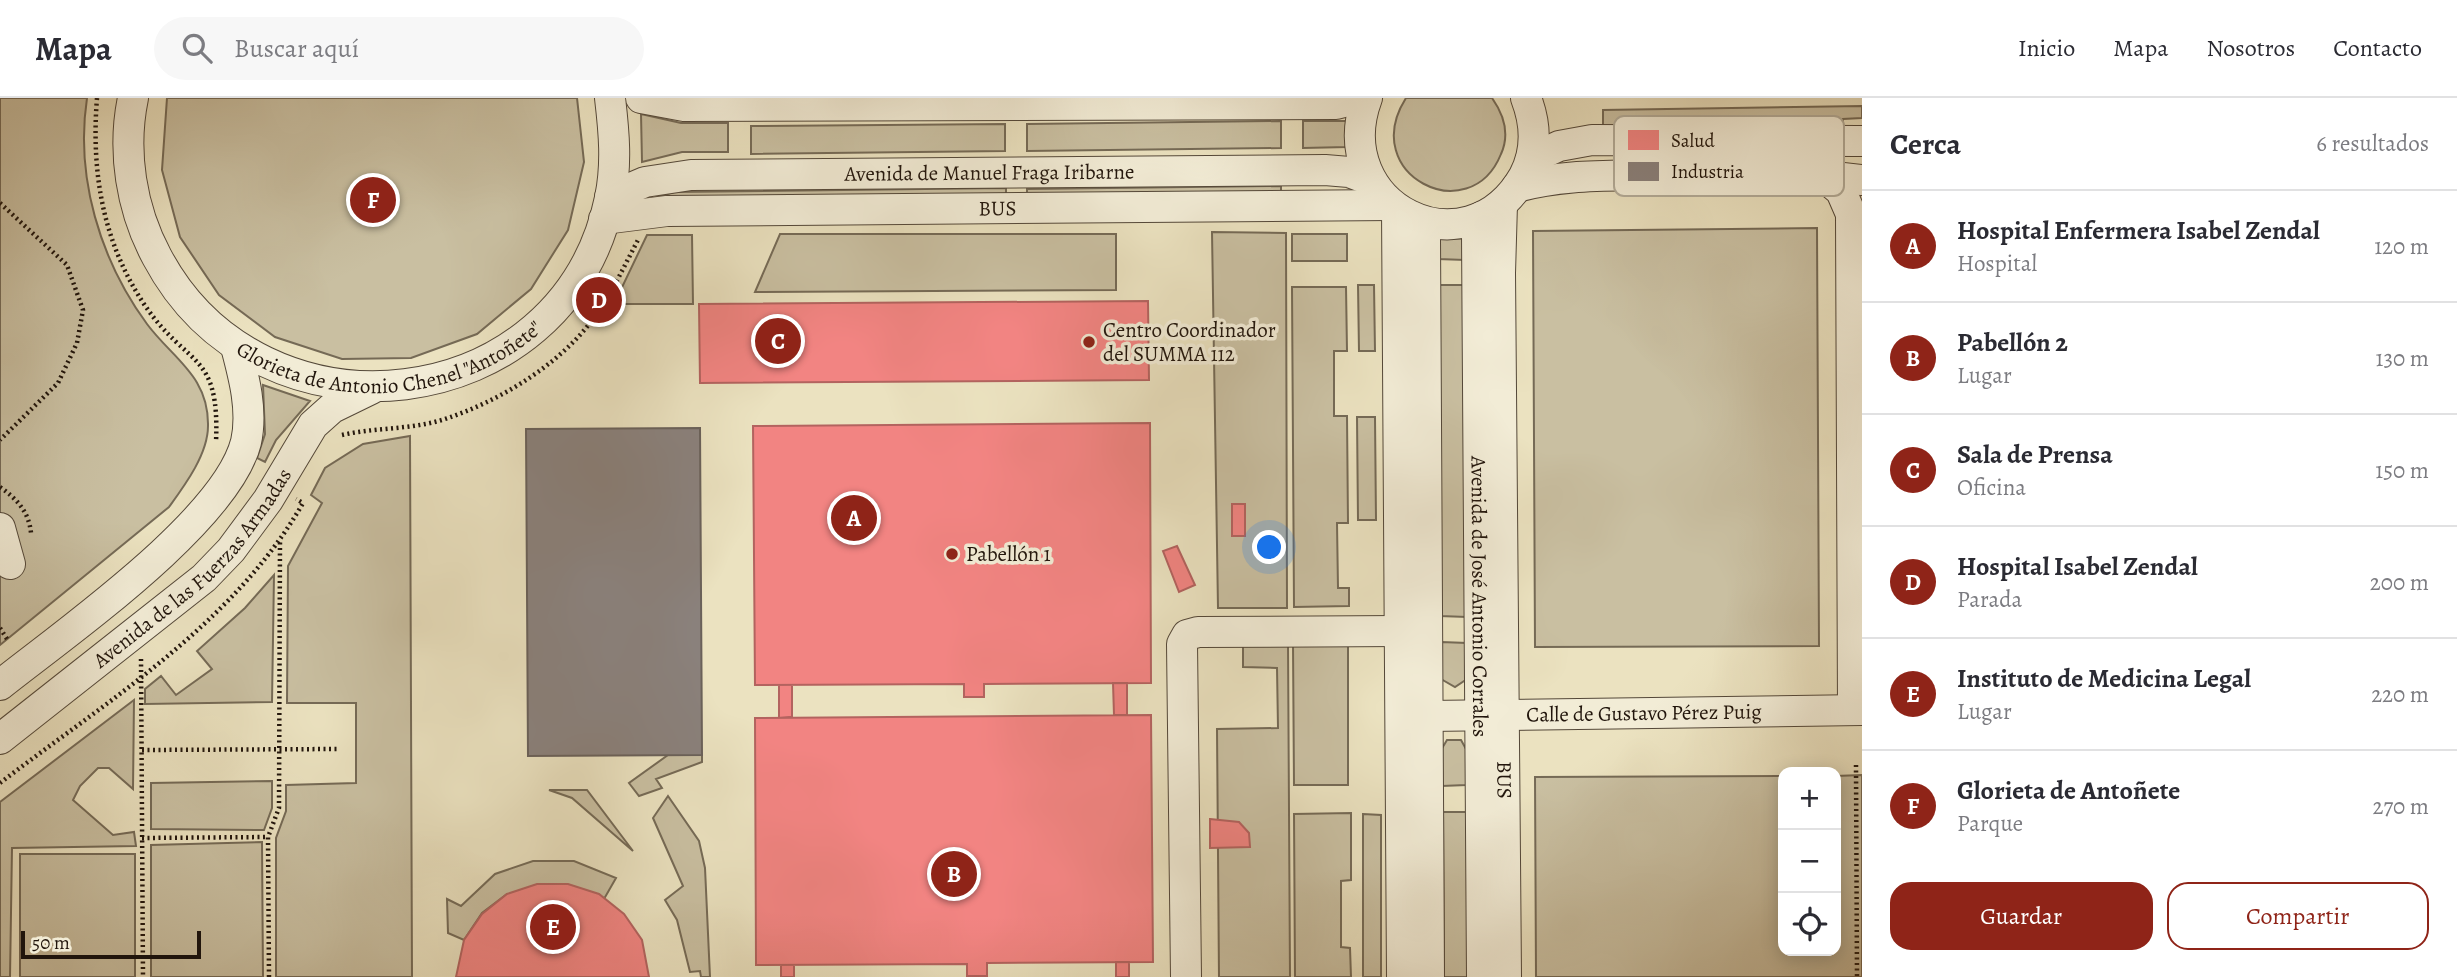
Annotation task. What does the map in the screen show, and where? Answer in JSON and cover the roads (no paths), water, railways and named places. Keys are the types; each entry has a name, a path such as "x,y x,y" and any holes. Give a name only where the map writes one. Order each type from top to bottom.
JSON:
{"street":[{"name":"Glorieta de Antonio Chenel \"Antoñete\"","path":"134,98 128,143 138,211 149,243 185,301 236,347 278,370 323,384 370,389 428,382 462,371 494,356 524,335 550,311 591,252 607,208 615,142 610,98"},
{"path":"641,98 697,106 1335,104 1360,98"},
{"path":"1367,98 1360,116 1358,136 1361,158 1370,180 1425,239 1429,977"},
{"path":"1528,104 1556,125 1592,139"},
{"path":"1500,203 1531,159 1534,137 1528,104"},
{"path":"1531,159 1559,146 1592,139 1614,139"},
{"path":"1844,141 1862,141"},
{"name":"Avenida de Manuel Fraga Iribarne","path":"607,208 645,182 691,175 1325,170 1349,172 1370,180"},
{"path":"1500,203 1572,177 1614,176"},
{"path":"1844,177 1862,180"},
{"path":"1843,196 1851,215 1857,303 1857,710"},
{"name":"BUS","path":"607,208 667,211 1402,212 1452,224 1500,203"},
{"name":"Avenida de José Antonio Corrales","path":"1482,977 1493,714 1478,235 1500,203"},
{"path":"1402,212 1402,977"},
{"name":"Avenida de las Fuerzas Armadas","path":"0,685 114,595 177,539 231,477 246,442 247,394 236,347"},
{"name":"Avenida de las Fuerzas Armadas","path":"0,739 204,578 230,550 268,500 313,425 331,408 370,389"},
{"path":"0,528 10,564"},
{"path":"1186,977 1182,644 1187,635 1198,632 1400,631"},
{"name":"Calle de Gustavo Pérez Puig","path":"1427,716 1857,710"},
{"name":"BUS","path":"1493,714 1506,977"}],"place":[{"name":"Glorieta de Antoñete","path":"373,200"},
{"name":"Hospital Isabel Zendal","path":"599,300"},
{"name":"Sala de Prensa","path":"778,341"},
{"name":"Centro Coordinador del SUMMA 112","path":"1089,342"},
{"name":"Hospital Enfermera Isabel Zendal","path":"854,518"},
{"name":"Pabellón 1","path":"952,554"},
{"name":"Pabellón 2","path":"954,874"},
{"name":"Instituto de Medicina Legal","path":"553,927"}]}
